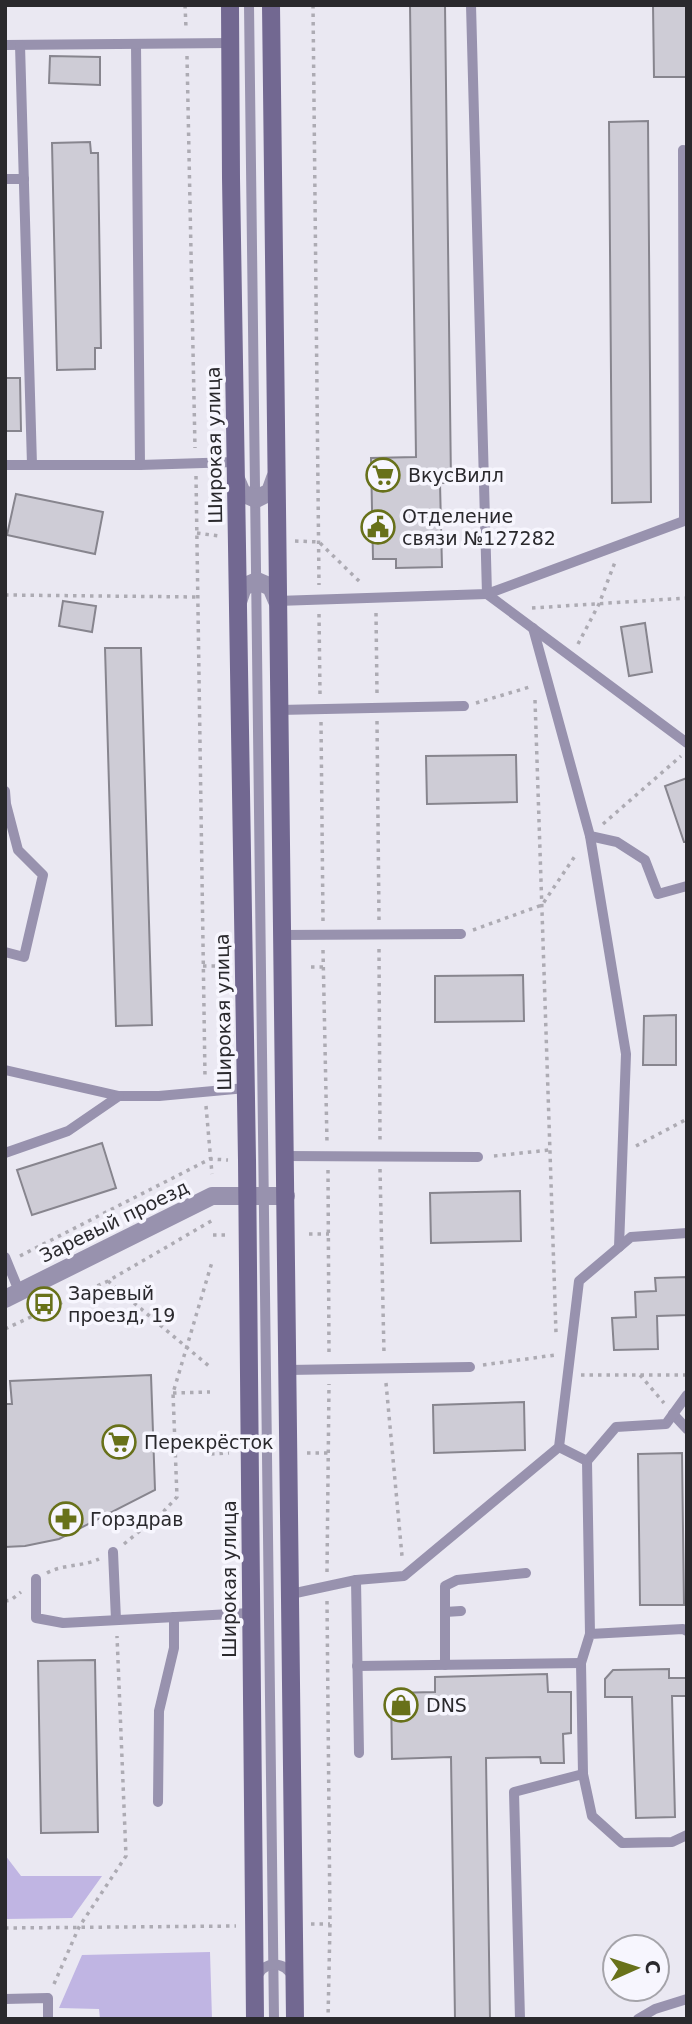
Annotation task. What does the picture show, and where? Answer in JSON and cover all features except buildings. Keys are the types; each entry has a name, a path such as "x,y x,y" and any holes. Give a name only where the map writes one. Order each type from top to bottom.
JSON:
{"main road":[{"name":"Широкая улица","path":"230,5 246,1088 256,1197 250,1613 256,2019"},
{"path":"271,5 295,2019"}],"street":[{"path":"235,471 242,493 254,498 264,497 270,492 275,478"},
{"path":"238,602 243,587 255,582 271,587 277,601"},
{"name":"Заревый проезд","path":"12,1295 212,1196 286,1196"}],"lane":[{"name":"Широкая улица","path":"249,5 255,582 256,1197 274,2019"},
{"path":"471,5 487,594"},
{"path":"5,45 230,43"},
{"path":"136,44 140,465"},
{"path":"20,45 32,465"},
{"path":"277,601 487,594 684,521 683,150"},
{"path":"5,179 24,179"},
{"path":"5,465 196,463 235,471"},
{"path":"487,594 687,743"},
{"path":"533,628 590,835 626,1054 619,1247"},
{"path":"279,710 464,706"},
{"path":"5,791 18,850 43,875 24,957 5,952"},
{"path":"590,835 617,842 645,860 658,894 687,886"},
{"path":"5,847 18,850"},
{"path":"282,935 461,934"},
{"path":"5,1070 119,1096 159,1096 246,1088"},
{"path":"5,1153 68,1131 119,1096"},
{"path":"285,1156 478,1157"},
{"path":"291,1594 356,1580 404,1576 559,1447 579,1281 631,1237 687,1233"},
{"path":"6,1260 12,1295"},
{"path":"288,1370 470,1367"},
{"path":"687,1395 666,1424 616,1426 587,1461 590,1634 581,1663 583,1774 592,1816 622,1843 672,1842 687,1835"},
{"path":"673,1414 687,1429"},
{"path":"559,1447 587,1461"},
{"path":"113,1552 116,1620"},
{"path":"445,1665 445,1586 457,1580 526,1573"},
{"path":"36,1578 36,1618 63,1623 250,1613"},
{"path":"356,1580 359,1753"},
{"path":"445,1612 461,1611"},
{"path":"158,1802 159,1711 174,1648 174,1617"},
{"path":"590,1634 686,1628"},
{"path":"358,1666 581,1663"},
{"path":"520,2019 514,1792 583,1774"},
{"path":"255,1984 261,1970 273,1964 289,1969 295,1983"},
{"path":"5,1999 48,1998 48,2019"},
{"path":"638,2019 655,2009 687,1999"}],"path":[{"path":"185,5 199,597 205,1092 212,1174"},
{"path":"313,5 323,967 329,1234 328,2019"},
{"path":"197,533 219,536"},
{"path":"290,541 319,542 376,598 380,1156 385,1368 404,1576"},
{"path":"572,657 599,604 622,544"},
{"path":"5,595 199,597"},
{"path":"509,610 687,598"},
{"path":"464,706 535,685 556,1341"},
{"path":"204,966 227,966"},
{"path":"311,967 323,967"},
{"path":"624,1154 687,1119"},
{"path":"478,1157 550,1150"},
{"path":"6,1260 210,1159 230,1160"},
{"path":"5,1329 108,1281 213,1220"},
{"path":"309,1234 329,1234"},
{"path":"213,1235 229,1235"},
{"path":"55,1568 86,1565 113,1552 164,1511 177,1497 173,1393 212,1262"},
{"path":"108,1281 210,1367"},
{"path":"470,1367 556,1354"},
{"path":"568,1375 687,1375"},
{"path":"640,1375 673,1414"},
{"path":"173,1393 210,1392"},
{"path":"211,1454 229,1453"},
{"path":"304,1453 329,1453"},
{"path":"48,1998 79,1927 126,1856 116,1620"},
{"path":"310,1924 330,1924"},
{"path":"5,1928 236,1926"}],"shaded area":[{"path":"5,1855 21,1876 102,1876 72,1918 5,1919"},
{"path":"210,1952 212,2019 100,2019 99,2009 59,2008 82,1955"}],"place":[{"name":"ВкусВилл","path":"383,475"},
{"name":"Отделение связи №127282","path":"378,527"},
{"name":"Заревый проезд, 19","path":"44,1304"},
{"name":"Перекрёсток","path":"119,1442"},
{"name":"Горздрав","path":"66,1519"},
{"name":"DNS","path":"401,1705"}]}
